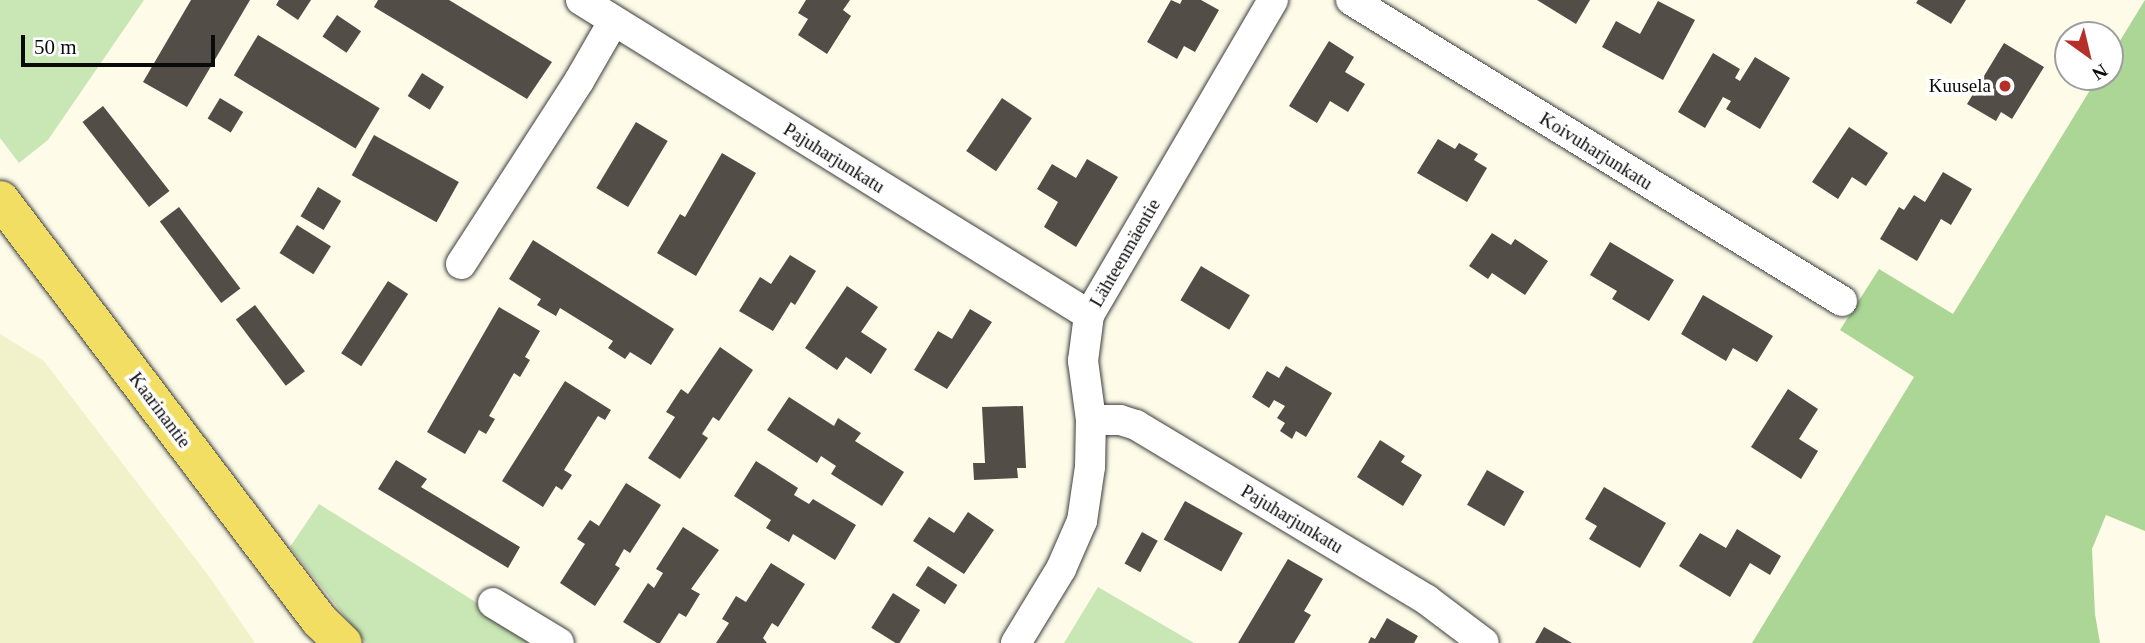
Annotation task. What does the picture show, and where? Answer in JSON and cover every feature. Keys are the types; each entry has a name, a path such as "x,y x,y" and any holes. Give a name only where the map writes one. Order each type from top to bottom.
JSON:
{"main road":[{"name":"Kaarinantie","path":"0,199 331,635"}],"street":[{"name":"Pajuharjunkatu","path":"581,0 1089,316"},
{"name":"Lähteenmäentie","path":"1016,643 1074,544 1088,495 1091,420 1083,361 1089,316 1273,0"},
{"name":"Koivuharjunkatu","path":"1351,0 1842,302"},
{"path":"461,264 579,81 613,22"},
{"name":"Pajuharjunkatu","path":"1091,420 1120,420 1136,425 1427,600 1484,643"},
{"path":"493,603 559,643"}],"green space":[{"path":"0,0 144,0 48,140 19,163 0,138"},
{"path":"2145,0 2145,531 2106,515 2092,549 2095,614 2100,643 1752,643 1914,377 1840,330 1879,269 1953,314 2089,91 2124,91 2124,34"},
{"path":"0,334 44,361 211,579 255,643 0,643"},
{"path":"319,504 541,643 366,643 290,547"},
{"path":"1098,587 1194,643 1064,643"}],"building":[{"path":"191,0 250,0 187,107 143,82"},
{"path":"279,0 311,0 298,20 276,5"},
{"path":"378,0 449,0 552,62 527,99 374,7"},
{"path":"806,0 850,0 843,10 851,16 827,54 798,35 808,19 798,13"},
{"path":"1171,0 1180,4 1182,0 1201,0 1219,10 1195,52 1184,46 1177,59 1147,42"},
{"path":"1537,0 1590,0 1576,24"},
{"path":"1918,0 1966,0 1951,24 1916,3"},
{"path":"1658,1 1695,20 1663,80 1602,47 1616,21 1640,34"},
{"path":"337,15 361,31 347,53 322,37"},
{"path":"258,35 380,108 356,148 234,75"},
{"path":"1329,41 1354,57 1345,72 1365,84 1348,112 1330,101 1317,123 1289,106"},
{"name":"Kuusela","path":"2004,43 2044,67 2012,119 2001,112 1996,121 1967,104"},
{"path":"1713,53 1740,69 1735,78 1740,81 1755,57 1790,78 1760,129 1726,109 1731,101 1723,97 1705,128 1678,112"},
{"path":"422,73 444,87 430,110 408,96"},
{"path":"220,98 243,112 231,132 208,119"},
{"path":"1002,98 1032,118 996,171 966,151"},
{"path":"103,106 169,191 149,207 83,122"},
{"path":"636,122 668,141 628,207 596,188"},
{"path":"1849,127 1888,153 1866,186 1852,177 1838,199 1812,182"},
{"path":"374,135 459,182 437,222 352,175"},
{"path":"1438,139 1455,149 1459,143 1478,154 1474,160 1487,168 1467,202 1417,173"},
{"path":"722,153 756,173 696,276 657,253 680,214 685,217"},
{"path":"1087,159 1118,177 1076,247 1044,227 1058,202 1037,189 1052,164 1076,178"},
{"path":"1943,172 1972,189 1951,225 1941,219 1917,261 1880,239 1899,207 1904,210 1914,195 1925,202"},
{"path":"318,187 341,201 324,230 300,216"},
{"path":"179,207 240,288 221,303 160,221"},
{"path":"297,225 331,246 313,274 280,253"},
{"path":"1492,233 1511,245 1515,239 1548,261 1525,295 1492,273 1488,279 1469,266"},
{"path":"533,240 674,329 651,365 630,352 625,359 608,348 613,341 560,308 556,316 537,305 541,299 509,279"},
{"path":"1610,242 1674,280 1649,321 1612,299 1617,291 1590,275"},
{"path":"790,255 816,271 795,305 791,302 773,331 739,311 760,277 771,284"},
{"path":"1201,266 1250,295 1229,330 1180,300"},
{"path":"388,281 408,294 361,366 341,353"},
{"path":"847,286 878,307 861,332 887,349 871,374 846,357 837,370 805,348"},
{"path":"1703,295 1773,336 1757,362 1733,348 1726,361 1681,334"},
{"path":"255,305 305,371 286,386 236,319"},
{"path":"499,307 540,331 525,357 530,360 520,377 514,373 489,416 495,419 486,434 479,430 465,454 427,432"},
{"path":"970,309 992,322 947,389 914,370 938,331 952,339"},
{"path":"720,347 753,370 719,421 713,417 702,434 708,438 680,479 648,458 675,417 666,412 681,389 688,394"},
{"path":"1286,366 1332,393 1306,437 1296,431 1292,439 1280,431 1285,423 1277,418 1285,406 1274,400 1269,408 1252,397 1267,371 1279,378"},
{"path":"565,381 611,410 605,420 598,416 564,470 572,475 562,490 556,486 543,507 502,481"},
{"path":"1788,389 1818,409 1799,439 1818,451 1801,479 1751,447"},
{"path":"789,397 834,426 838,418 861,433 855,441 904,472 882,506 831,474 836,466 821,456 817,463 767,430"},
{"path":"1023,406 1026,468 1017,468 1018,478 974,480 973,463 985,463 982,407"},
{"path":"1380,440 1405,456 1401,462 1422,475 1403,506 1357,477"},
{"path":"396,460 427,479 421,487 520,547 508,568 378,489"},
{"path":"756,461 798,488 794,495 809,504 813,499 856,525 835,560 793,534 789,542 766,528 771,520 734,496"},
{"path":"1487,470 1524,492 1504,526 1467,505"},
{"path":"626,483 661,505 630,553 624,549 615,565 620,568 595,606 560,583 585,544 577,539 590,520 599,526"},
{"path":"1604,487 1666,523 1640,568 1589,539 1597,526 1585,519"},
{"path":"1185,501 1243,533 1221,571 1164,539"},
{"path":"968,512 994,530 964,574 913,541 929,517 954,533"},
{"path":"683,527 719,550 691,589 700,594 686,617 679,613 660,643 657,643 623,622 648,583 654,588 663,573 656,569"},
{"path":"1737,529 1781,556 1770,575 1750,563 1730,597 1679,566 1700,533 1726,548"},
{"path":"1142,532 1158,541 1140,572 1125,563"},
{"path":"1288,559 1323,579 1304,611 1311,615 1294,643 1238,643"},
{"path":"771,563 805,584 778,627 772,623 763,638 767,643 716,643 729,623 722,619 736,596 746,602"},
{"path":"928,566 957,585 945,604 915,585"},
{"path":"893,593 920,610 899,643 871,628"},
{"path":"1387,618 1418,636 1414,643 1368,643 1371,637 1375,639"},
{"path":"1544,627 1572,643 1535,643"}],"place":[{"name":"Kuusela","path":"2005,86"}]}
